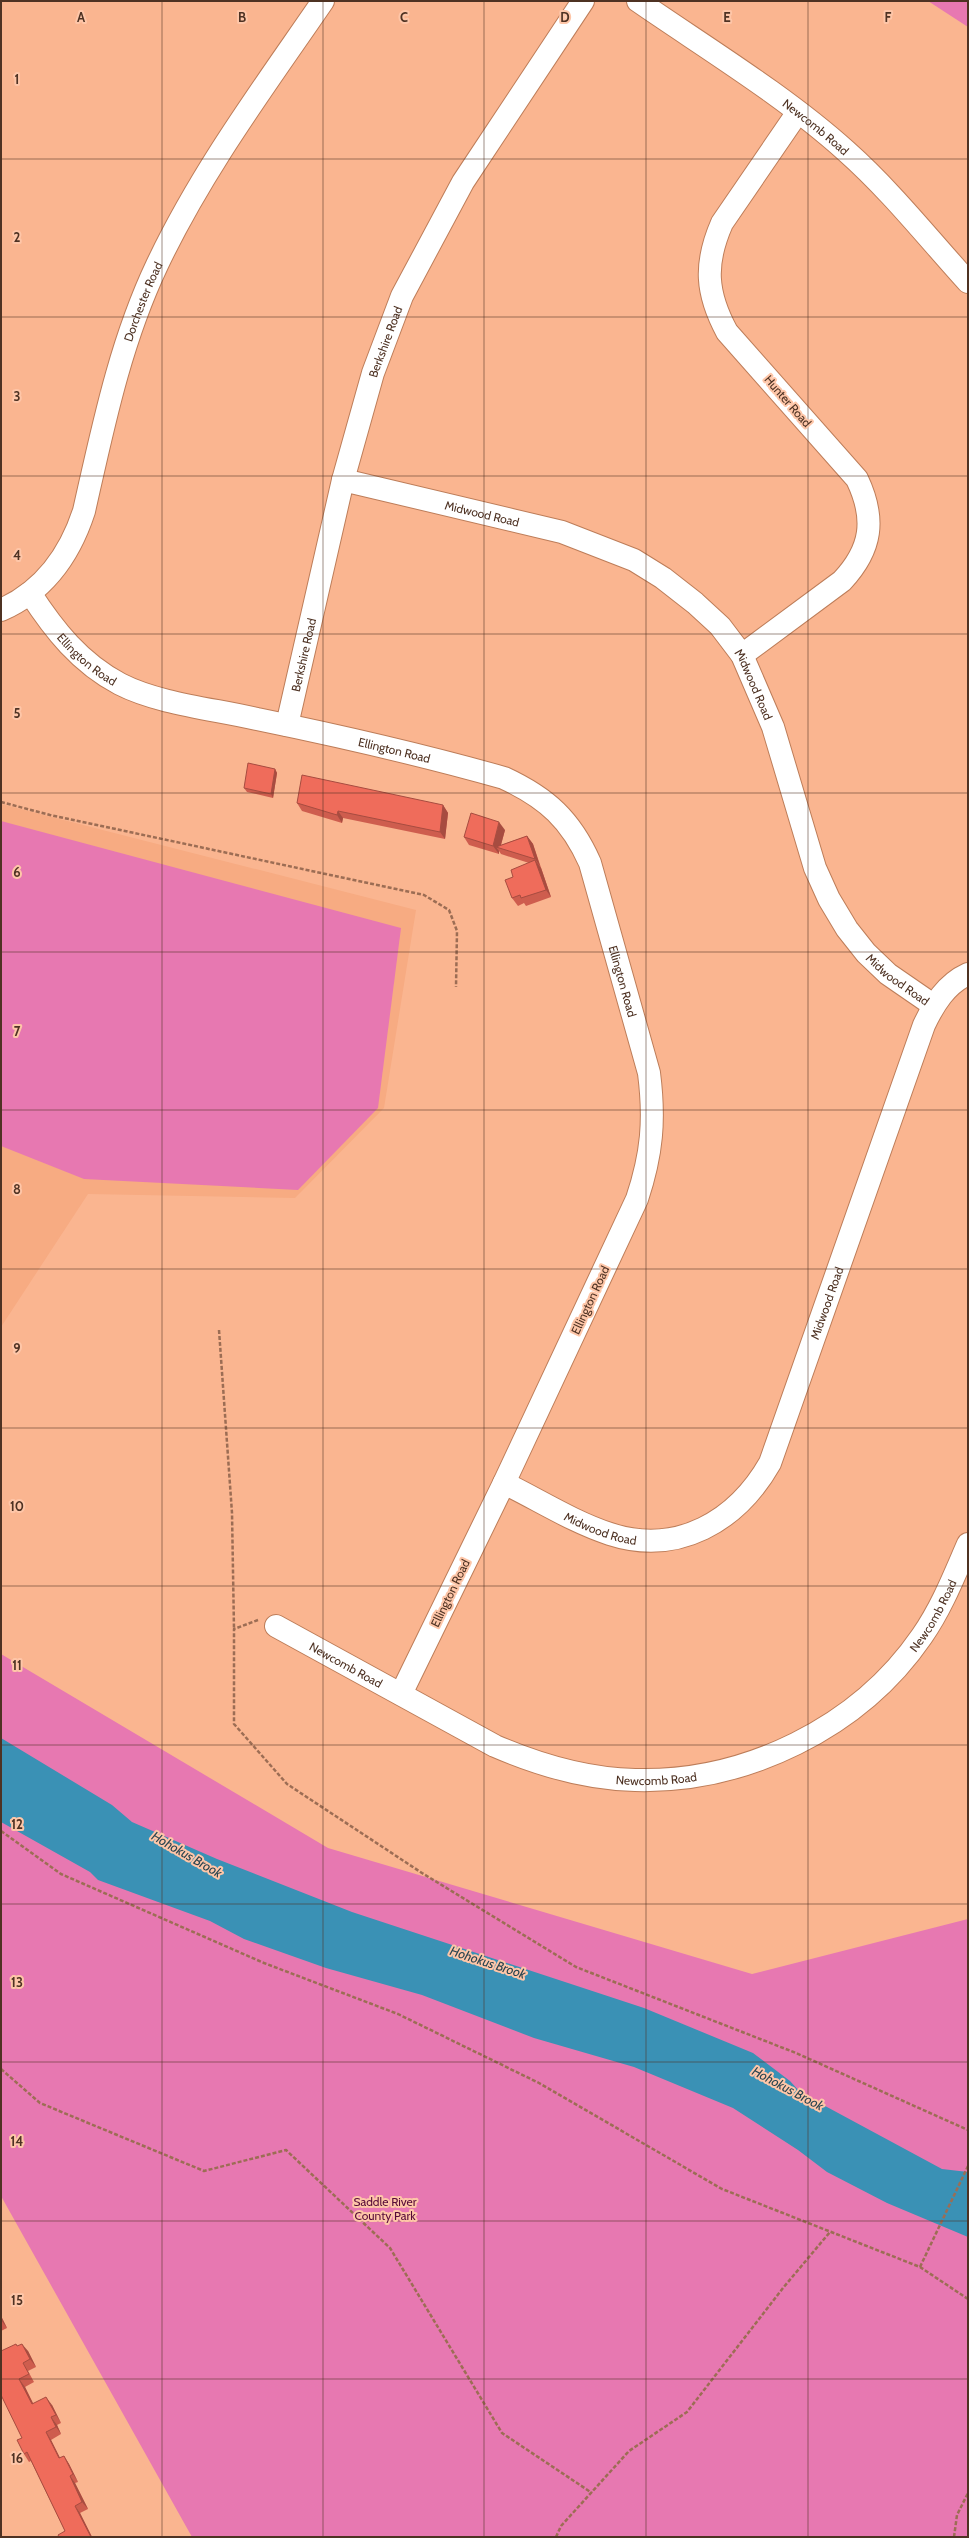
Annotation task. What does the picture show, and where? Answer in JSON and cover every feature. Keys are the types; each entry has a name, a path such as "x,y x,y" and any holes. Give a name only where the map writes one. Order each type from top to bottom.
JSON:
{"street":[{"name":"Dorchester Road","path":"1,610 30,593 50,575 62,559 78,530 115,378 134,322 157,266 184,212 211,165 323,1"},
{"name":"Berkshire Road","path":"287,725 343,480 373,373 402,296 463,182 583,1"},
{"name":"Newcomb Road","path":"638,1 798,112 846,151 882,186 968,282"},
{"name":"Hunter Road","path":"742,655 842,581 854,567 864,550 869,532 869,513 865,496 857,479 727,332 717,313 710,289 709,268 712,249 722,223 798,112"},
{"name":"Midwood Road","path":"343,480 562,532 634,560 663,578 695,602 720,626 742,655 778,741 815,868 829,899 847,929 866,953 888,974 933,1005 924,1025 770,1463 757,1485 740,1504 724,1517 704,1528 682,1536 658,1540 634,1539 594,1528 504,1483"},
{"name":"Ellington Road","path":"30,593 51,625 71,649 94,668 121,684 149,695 287,725 504,778 527,788 550,804 567,822 581,843 590,863 649,1073 653,1103 652,1137 648,1166 637,1199 504,1483 401,1694"},
{"path":"933,1005 947,989 968,974"},
{"name":"Newcomb Road","path":"276,1626 495,1746 558,1769 593,1776 634,1780 699,1775 741,1766 780,1751 812,1736 842,1716 874,1690 922,1636 941,1606 968,1544"}],"path":[{"path":"1,802 378,887 424,895 449,910 457,931 456,986"},
{"path":"219,1330 232,1513 234,1724 287,1784 422,1873 576,1967 796,2053 968,2130"},
{"path":"234,1629 271,1616 276,1626"},
{"path":"1,1831 61,1874 264,1963 398,2014 538,2083 722,2189 920,2267 968,2299"},
{"path":"1,2069 40,2103 204,2171 286,2150 390,2248 502,2433 592,2492"},
{"path":"920,2267 931,2240 968,2166"},
{"path":"556,2537 561,2526 629,2451 688,2412 783,2288 830,2232"},
{"path":"954,2537 957,2514 968,2493"}],"shaded area":[{"path":"1,804 416,910 384,1108 295,1198 88,1194 1,1327"}],"green space":[{"path":"928,1 968,1 968,27"},
{"path":"1,821 401,928 378,1108 298,1190 84,1179 1,1146"},
{"name":"Saddle River County Park","path":"1,1654 328,1848 752,1974 968,1919 968,2537 192,2537 1,2196"}],"water":[{"name":"Hohokus Brook","path":"1,1738 112,1805 132,1822 217,1859 352,1912 644,2008 753,2053 790,2081 801,2093 942,2169 968,2172 968,2237 887,2203 827,2172 798,2150 733,2108 634,2067 534,2038 422,1995 326,1968 244,1939 210,1921 98,1880 90,1872 1,1822"}],"building":[{"path":"248,763 275,769 271,794 244,788"},
{"path":"302,775 443,805 440,832 338,811 337,815 297,803"},
{"path":"471,813 499,822 493,846 464,837"},
{"path":"527,836 535,859 496,847"},
{"path":"535,860 546,890 521,898 520,895 512,898 505,880 513,877 511,870"},
{"path":"16,2344 17,2346 22,2344 30,2359 23,2363 29,2374 19,2379 32,2404 46,2397 56,2415 51,2417 56,2427 46,2432 59,2458 64,2456 73,2474 70,2476 82,2502 75,2506 91,2537 59,2537 58,2535 65,2531 27,2452 24,2454 17,2440 22,2438 1,2395 1,2351"}]}
